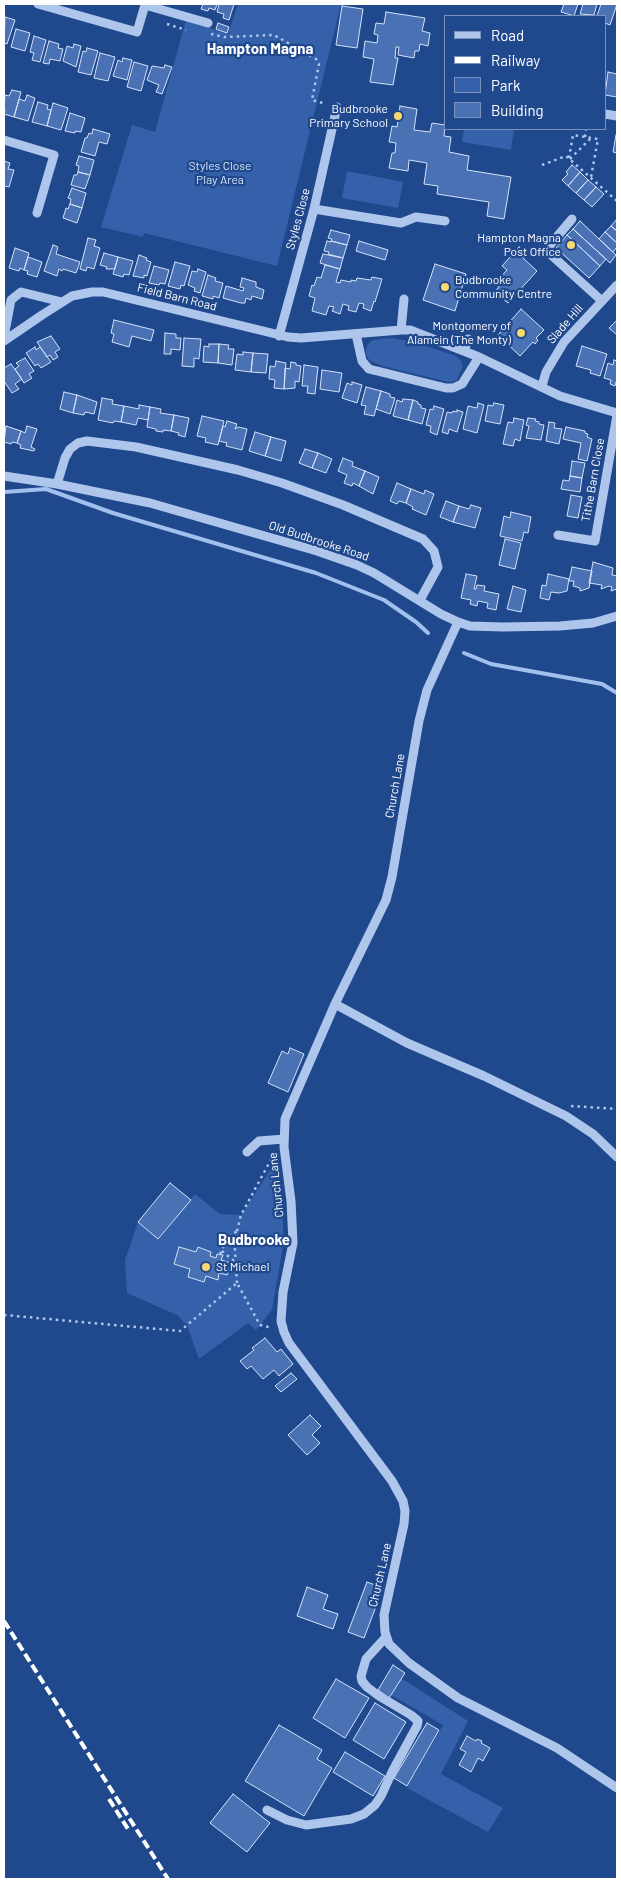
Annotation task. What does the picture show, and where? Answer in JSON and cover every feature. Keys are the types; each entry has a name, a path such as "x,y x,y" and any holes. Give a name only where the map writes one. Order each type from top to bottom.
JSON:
{"street":[{"path":"38,4 137,32 145,5 207,28"},
{"name":"Styles Close","path":"279,336 314,209 337,107"},
{"path":"4,140 54,154 37,213"},
{"path":"314,209 401,223 416,217 445,221"},
{"path":"572,219 550,245 549,253 602,301"},
{"name":"Slade Hill","path":"542,386 546,372 556,352 617,285"},
{"path":"4,337 11,300 21,292 62,302"},
{"name":"Field Barn Road","path":"4,341 62,302 82,294 103,292 279,336 301,338 410,330 464,350 573,401 617,414"},
{"path":"401,330 404,299"},
{"path":"356,334 362,362 369,369 446,388 453,388 462,384 478,357"},
{"path":"464,350 468,339"},
{"name":"Tithe Barn Close","path":"558,535 595,542 617,414"},
{"path":"57,484 65,458 70,449 78,443 87,442 136,447 238,470 282,483 343,505 424,539 434,552 438,567 420,600"},
{"name":"Old Budbrooke Road","path":"4,476 57,484 150,503 317,551 374,573 458,622 485,627 560,626 593,623 617,616"},
{"name":"Church Lane","path":"386,1637 384,1615 404,1524 405,1511 403,1500 392,1481 290,1344 284,1332 282,1310 293,1231 284,1143 285,1119 335,1004 386,900 392,877 419,721 427,690 458,622"},
{"path":"335,1004 407,1043 484,1076 566,1116 593,1134 617,1157"},
{"path":"247,1152 259,1141 284,1143"},
{"path":"267,1810 287,1820 306,1825 351,1819 364,1814 375,1805 418,1721 367,1688 362,1682 361,1676 366,1659 386,1637 397,1653 442,1688 557,1748 617,1788"}],"path":[{"path":"142,16 192,31"},
{"path":"207,28 224,37 274,35 318,61 312,100 337,107"},
{"path":"585,137 586,130"},
{"path":"570,159 573,135 598,139 591,177"},
{"path":"570,159 591,138"},
{"path":"542,165 564,155 617,201"},
{"path":"569,1106 617,1109"},
{"path":"284,1143 273,1155 241,1215 237,1231 235,1262 237,1283 260,1325 284,1332"},
{"path":"235,1262 221,1252 227,1239 237,1231"},
{"path":"4,1315 180,1331 237,1283"}],"green space":[{"name":"Styles Close Play Area","path":"238,4 341,4 277,266 144,233 143,237 101,227 132,125 155,132 186,20 228,34"},
{"path":"464,130 514,130 511,150 462,142"},
{"path":"347,171 403,182 398,208 342,198"},
{"path":"392,338 414,342 456,356 463,366 457,380 451,382 444,381 370,361 366,355 368,344 373,340"},
{"path":"278,1158 284,1240 272,1310 256,1330 248,1323 199,1359 187,1325 177,1315 127,1293 125,1260 138,1222 159,1239 195,1194 220,1214 241,1215"},
{"path":"401,1678 468,1721 441,1774 503,1808 488,1832 407,1788 443,1725 391,1695"}],"building":[{"path":"203,4 217,4 215,10 209,8 208,11 201,9"},
{"path":"219,4 234,4 229,20 223,18 224,14 217,12"},
{"path":"564,4 578,4 574,15 561,12"},
{"path":"583,4 597,4 594,15 580,14"},
{"path":"601,4 617,4 610,25 606,23 606,15 597,15"},
{"path":"342,6 363,9 357,48 336,45"},
{"path":"386,12 425,18 422,31 430,33 428,46 420,44 419,51 415,51 414,58 398,55 399,47 396,47 395,58 398,58 393,85 370,82 374,59 363,57 365,41 377,43 378,35 374,34 376,23 384,24"},
{"path":"5,17 15,20 7,44 4,43"},
{"path":"218,23 229,27 227,33 216,29"},
{"path":"16,29 30,33 25,51 11,47"},
{"path":"34,36 46,40 40,62 32,60 34,53 30,52"},
{"path":"49,41 59,44 58,48 63,49 60,61 50,59 49,64 43,63"},
{"path":"74,44 81,46 76,67 63,61 67,46 73,48"},
{"path":"87,48 98,51 91,75 78,72 83,51 86,52"},
{"path":"100,53 115,57 108,81 94,78"},
{"path":"123,58 132,60 127,80 113,76 118,60 122,62"},
{"path":"134,62 148,66 141,91 127,87"},
{"path":"165,65 172,67 162,94 156,92 159,85 147,80 152,66 164,68"},
{"path":"608,72 617,74 617,97 606,95"},
{"path":"12,90 21,92 14,117 4,114 5,95 9,96"},
{"path":"27,95 35,98 28,121 14,117 19,99 25,101"},
{"path":"38,102 48,105 47,109 51,110 47,126 32,122"},
{"path":"53,103 68,108 61,130 47,126"},
{"path":"400,106 417,109 414,130 430,132 432,123 444,125 444,136 451,137 449,152 469,156 467,170 511,177 504,219 487,216 489,202 437,194 438,186 424,184 427,163 409,160 408,171 389,168 392,153 395,153 396,143 389,142 392,126 397,127"},
{"path":"70,113 85,118 81,132 65,131"},
{"path":"93,129 110,134 107,144 99,142 95,156 81,152 85,138 87,138 89,133 92,134"},
{"path":"617,136 617,153 613,152"},
{"path":"79,156 94,160 90,175 78,172 79,166 76,165"},
{"path":"4,161 10,163 8,169 14,170 9,187 4,186"},
{"path":"572,165 580,172 568,186 562,180 568,174 566,172"},
{"path":"78,172 90,175 85,189 71,185 74,175 77,175"},
{"path":"580,172 588,180 576,193 568,186"},
{"path":"588,180 596,187 584,200 576,193"},
{"path":"596,187 604,194 592,207 584,200"},
{"path":"72,188 86,193 82,208 70,204 71,199 68,198"},
{"path":"70,204 82,208 77,223 63,218 66,208 68,209"},
{"path":"617,219 617,231 611,226"},
{"path":"580,221 616,255 610,263 573,229"},
{"path":"611,226 617,231 617,243 605,232"},
{"path":"573,229 606,259 600,266 567,235"},
{"path":"331,230 350,235 347,245 331,241 332,239 328,238"},
{"path":"605,232 617,243 617,247 613,252 599,239"},
{"path":"567,235 600,266 589,278 556,248"},
{"path":"88,238 96,240 94,246 100,248 94,269 87,267 86,271 80,269"},
{"path":"327,241 347,245 343,258 324,251"},
{"path":"359,241 388,250 385,260 356,251"},
{"path":"53,245 58,247 56,254 80,262 76,273 59,269 57,276 44,271"},
{"path":"519,247 527,254 523,258 537,271 508,303 495,292 500,285 496,282 507,270 502,266"},
{"path":"15,248 29,253 24,270 20,268 19,271 9,268"},
{"path":"104,253 118,257 115,269 106,269 107,267 100,265"},
{"path":"323,254 343,258 340,269 320,263"},
{"path":"139,255 151,262 147,276 144,275 144,278 133,276"},
{"path":"28,257 42,262 37,277 27,274 28,271 24,270"},
{"path":"118,257 133,261 129,275 124,274 123,277 113,274"},
{"path":"175,262 190,266 184,286 181,285 180,289 168,286"},
{"name":"Budbrooke Community Centre","path":"435,264 466,274 455,311 423,300"},
{"path":"325,265 340,269 336,282 340,283 341,280 356,281 357,278 371,280 372,277 382,279 371,311 363,308 364,304 359,303 356,312 348,310 349,306 343,304 340,314 332,311 334,307 329,306 326,315 312,311 315,298 309,296 312,285 314,286 317,277 321,278"},
{"path":"154,266 169,270 165,284 149,283"},
{"path":"198,269 206,272 200,293 194,291 195,288 188,285 192,271 197,272"},
{"path":"208,275 216,278 215,281 223,283 219,298 213,296 213,299 202,296"},
{"path":"242,278 256,282 256,287 264,290 262,299 252,296 251,300 246,298 245,303 241,303 223,298 226,286 243,291 244,288 240,287"},
{"name":"Montgomery of Alamein (The Monty)","path":"521,309 544,330 536,338 538,340 535,344 533,342 520,356 498,335"},
{"path":"114,320 154,330 151,341 132,336 129,347 112,342 114,334 111,333"},
{"path":"617,320 617,335 609,328"},
{"path":"165,333 176,334 176,338 181,338 180,350 171,349 171,354 164,354"},
{"path":"51,336 60,349 55,352 58,357 53,360 50,355 47,357 37,342"},
{"path":"184,338 201,339 199,359 194,358 194,367 182,366"},
{"path":"209,344 219,344 218,363 203,362 204,346 209,347"},
{"path":"219,344 229,345 228,349 234,349 232,365 218,363"},
{"path":"582,346 607,354 600,376 590,373 591,370 576,366"},
{"path":"35,347 36,350 40,347 51,362 41,368 38,364 35,366 26,353"},
{"path":"243,352 253,353 251,372 235,370 237,354 243,355"},
{"path":"253,353 268,354 266,373 251,372"},
{"path":"25,358 34,371 29,374 32,378 24,383 15,369 19,366 16,363"},
{"path":"614,360 617,361 615,386 610,384 611,380 604,378 608,363 613,365"},
{"path":"276,361 286,363 284,389 274,388 275,380 269,379 270,366 275,367"},
{"path":"291,362 301,366 299,382 295,381 295,388 284,389 285,368 290,369"},
{"path":"11,364 22,379 15,384 19,389 12,393 4,381 4,368"},
{"path":"304,365 318,367 315,394 307,393 308,386 302,386"},
{"path":"322,370 342,373 339,392 320,389"},
{"path":"352,382 362,385 357,403 342,398 347,383 352,385"},
{"path":"366,387 381,391 374,416 364,414 366,406 361,405"},
{"path":"381,391 395,398 390,414 376,409"},
{"path":"64,392 77,395 73,413 60,409"},
{"path":"77,395 97,402 94,414 85,412 84,415 73,413"},
{"path":"102,398 113,400 112,404 124,406 121,422 114,421 113,423 98,420"},
{"path":"403,399 413,400 408,420 393,416 397,400 402,402"},
{"path":"413,400 421,405 421,408 426,409 422,424 408,420"},
{"path":"478,403 484,405 477,433 463,429 468,406 477,408"},
{"path":"494,403 504,405 500,424 485,421 488,405 493,406"},
{"path":"139,405 150,407 148,420 138,418 136,425 121,422 124,406 139,409"},
{"path":"434,406 444,409 437,435 430,432 431,426 426,425 430,409 433,410"},
{"path":"150,407 161,409 160,413 174,415 171,431 156,431 156,429 147,427"},
{"path":"457,410 463,412 457,432 449,429 448,434 442,432 447,412 457,412"},
{"path":"174,415 189,418 185,437 171,431"},
{"path":"202,416 224,421 218,445 205,442 206,438 197,436"},
{"path":"514,418 524,420 520,441 515,439 513,446 503,444 508,422 513,423"},
{"path":"528,418 536,419 535,421 539,422 539,424 544,425 541,440 526,438 529,426 526,425"},
{"path":"227,421 237,424 235,429 238,427 247,429 242,450 226,446 227,443 219,441 223,426 225,427"},
{"path":"549,422 555,423 554,428 562,429 559,444 546,441"},
{"path":"6,426 21,431 17,443 4,442"},
{"path":"27,426 37,429 31,447 35,449 34,451 20,448 21,445 17,443 21,431 25,433"},
{"path":"566,427 585,431 588,434 587,437 592,439 587,461 578,459 581,443 563,439"},
{"path":"255,432 271,437 265,456 249,451"},
{"path":"271,437 286,441 281,461 265,456"},
{"path":"305,449 318,453 312,468 299,463"},
{"path":"318,453 332,459 326,473 312,468"},
{"path":"343,458 353,462 352,466 365,471 359,486 353,483 352,486 344,483 347,475 338,471"},
{"path":"572,461 585,463 582,478 570,476"},
{"path":"365,471 379,477 373,494 359,486"},
{"path":"570,476 582,478 580,492 561,489 563,480 569,481"},
{"path":"397,483 411,489 406,503 399,501 397,504 390,501"},
{"path":"411,489 424,494 425,490 434,494 426,515 412,509 413,507 406,503"},
{"path":"571,495 582,497 578,518 567,516"},
{"path":"446,501 459,506 453,522 440,517"},
{"path":"471,505 481,508 475,528 453,522 459,506 469,509"},
{"path":"511,512 531,517 528,533 524,532 522,541 500,536 504,516 510,518"},
{"path":"505,539 521,543 515,569 499,565"},
{"path":"593,562 613,568 612,575 617,576 617,589 611,591 612,587 609,586 601,589 602,585 589,583"},
{"path":"572,567 592,571 589,588 580,591 580,588 573,586 574,581 569,581"},
{"path":"466,574 477,576 474,589 476,589 477,585 485,586 484,591 499,594 496,610 487,608 488,603 478,601 477,606 470,604 471,600 461,598"},
{"path":"548,574 569,579 567,591 551,592 549,600 540,598 542,585 546,586"},
{"path":"513,586 526,590 521,612 507,609"},
{"path":"290,1048 304,1054 288,1092 268,1083 282,1051 288,1054"},
{"path":"170,1183 191,1200 158,1239 138,1222"},
{"name":"St Michael","path":"179,1247 196,1252 198,1247 211,1252 210,1256 216,1258 217,1254 223,1255 221,1260 231,1263 227,1275 219,1273 218,1280 206,1276 204,1282 188,1277 190,1269 174,1264"},
{"path":"265,1338 277,1352 281,1349 293,1364 279,1376 274,1370 263,1379 251,1366 247,1369 240,1361"},
{"path":"291,1373 297,1379 281,1392 275,1386"},
{"path":"310,1415 321,1426 312,1435 320,1443 307,1455 288,1435"},
{"path":"367,1582 383,1588 364,1638 348,1632"},
{"path":"307,1587 328,1595 323,1609 338,1614 333,1629 297,1616"},
{"path":"393,1665 405,1673 389,1698 378,1690"},
{"path":"336,1679 369,1698 345,1738 313,1718"},
{"path":"375,1703 406,1722 384,1759 353,1740"},
{"path":"427,1723 439,1730 407,1786 394,1778"},
{"path":"279,1725 322,1750 317,1759 332,1768 304,1816 245,1781"},
{"path":"467,1736 476,1741 477,1739 482,1741 481,1743 490,1748 483,1761 478,1758 471,1772 459,1765 466,1752 460,1749"},
{"path":"345,1752 385,1776 373,1796 333,1772"},
{"path":"233,1794 270,1823 247,1852 210,1823"}],"waterway":[{"path":"4,492 46,489 113,513 316,573 384,600 416,622 428,633"},
{"path":"464,653 491,664 602,684 617,693"}],"railway":[{"path":"4,1621 168,1879"},
{"path":"109,1799 128,1829"}],"place":[{"name":"Budbrooke Primary School","path":"398,116"},
{"name":"Hampton Magna Post Office","path":"571,245"},
{"name":"Budbrooke Community Centre","path":"445,287"},
{"name":"Montgomery of Alamein (The Monty)","path":"521,333"},
{"name":"St Michael","path":"206,1267"}],"district":[{"name":"Hampton Magna","path":"260,49"},
{"name":"Budbrooke","path":"254,1240"}]}
